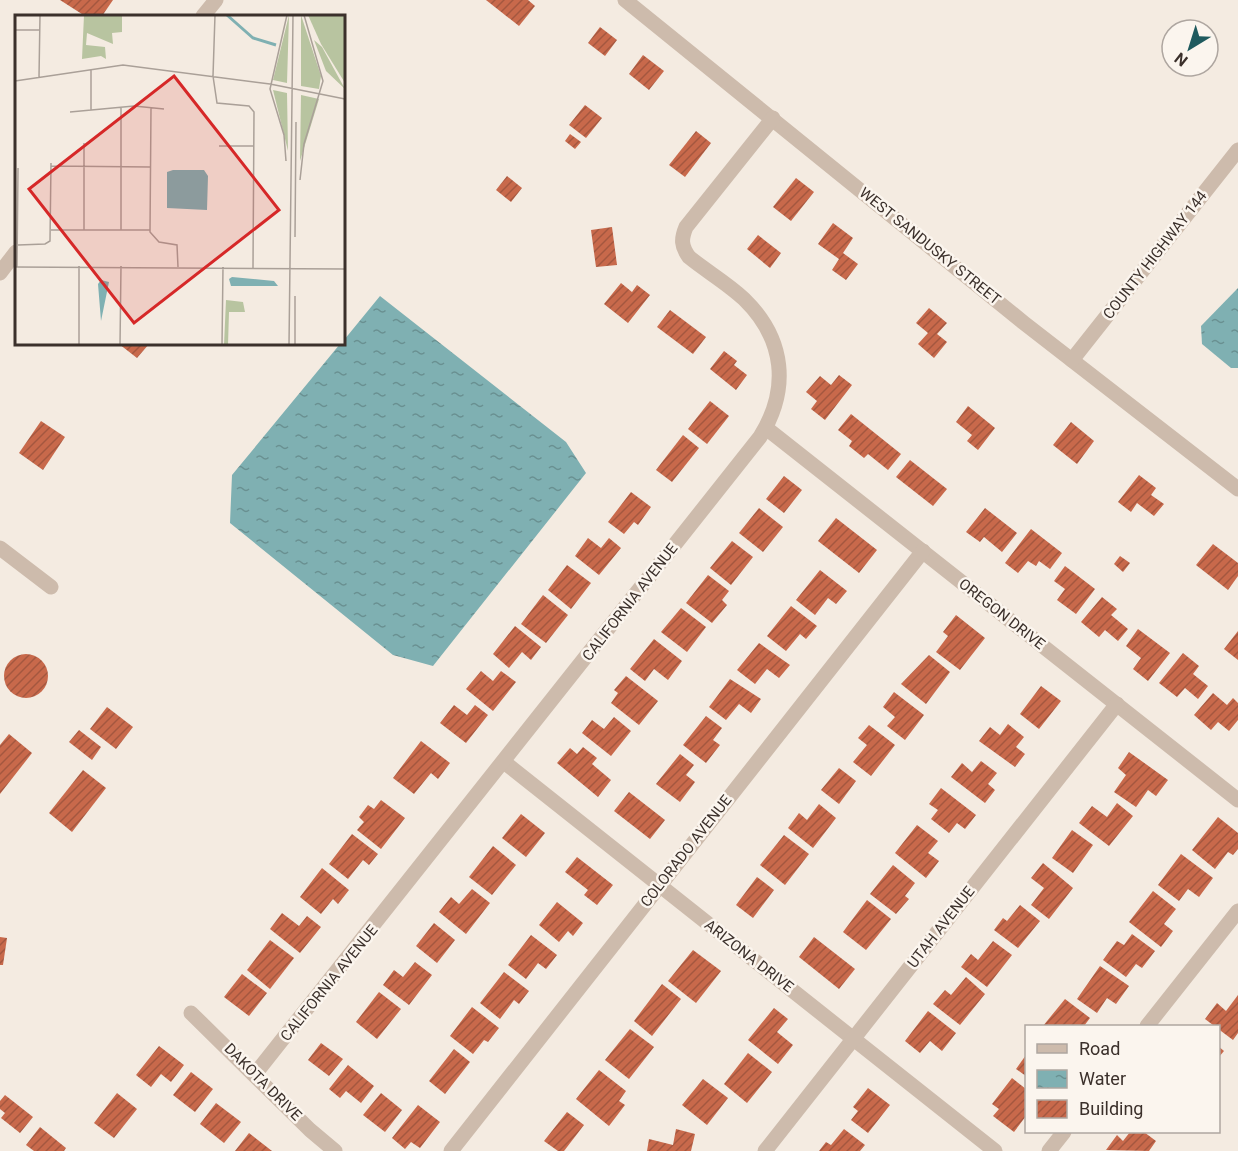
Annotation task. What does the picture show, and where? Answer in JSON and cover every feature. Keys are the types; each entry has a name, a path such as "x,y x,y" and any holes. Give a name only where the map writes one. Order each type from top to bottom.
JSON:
{"street":[{"path":"204,15 216,0"},
{"name":"WEST SANDUSKY STREET","path":"625,0 1072,360 1238,489"},
{"name":"CALIFORNIA AVENUE","path":"255,1074 766,428 776,408 780,375 777,353 769,332 757,313 742,297 688,257 683,248 682,237 686,227 773,118"},
{"name":"COUNTY HIGHWAY 144","path":"1072,360 1238,150"},
{"path":"0,273 15,253"},
{"name":"OREGON DRIVE","path":"766,428 1238,800"},
{"path":"0,548 51,587"},
{"name":"COLORADO AVENUE","path":"451,1151 922,551"},
{"name":"UTAH AVENUE","path":"765,1151 1117,704"},
{"name":"ARIZONA DRIVE","path":"504,762 995,1151"},
{"path":"1148,1025 1238,911"},
{"name":"DAKOTA DRIVE","path":"191,1013 310,1130 335,1151"},
{"path":"1048,1151 1062,1133"}],"water":[{"path":"1238,288 1238,368 1231,368 1202,344 1201,326"},
{"path":"380,296 566,442 586,473 433,666 393,655 230,523 232,475 339,345 345,345 345,339"}],"building":[{"path":"60,0 113,0 103,15 83,15"},
{"path":"486,0 528,0 535,6 519,26"},
{"path":"600,27 617,40 605,56 588,43"},
{"path":"643,55 664,71 649,90 629,74"},
{"path":"585,105 602,118 586,138 569,125"},
{"path":"696,131 711,143 685,177 669,165"},
{"path":"570,134 581,142 575,149 565,141"},
{"path":"507,176 522,188 511,202 496,190"},
{"path":"796,178 814,192 791,221 773,207"},
{"path":"833,223 853,238 843,253 858,264 846,280 832,270 839,259 818,244"},
{"path":"612,227 617,265 596,267 591,230"},
{"path":"758,235 781,253 770,268 747,249"},
{"path":"621,283 632,292 637,285 650,295 628,323 604,304"},
{"path":"929,308 947,323 937,334 947,342 934,358 918,344 928,333 916,323"},
{"path":"670,310 706,337 693,354 657,327"},
{"path":"120,345 148,345 137,358"},
{"path":"724,351 737,361 734,365 747,375 736,390 710,369"},
{"path":"839,375 852,385 825,420 811,409 817,401 806,392 820,376 831,385"},
{"path":"710,401 729,416 707,444 688,429"},
{"path":"968,406 995,428 978,450 967,441 972,435 956,422"},
{"path":"851,414 901,454 888,470 868,454 864,458 849,446 852,441 838,430"},
{"path":"41,421 65,437 43,470 19,453"},
{"path":"1071,422 1094,441 1077,464 1053,445"},
{"path":"683,435 699,448 672,482 656,470"},
{"path":"910,460 947,489 933,506 896,477"},
{"path":"1139,475 1156,488 1151,495 1164,504 1154,516 1137,503 1131,512 1118,502"},
{"path":"784,476 802,490 784,513 766,499"},
{"path":"631,492 651,507 638,525 634,522 624,534 608,522"},
{"path":"759,508 783,527 763,552 739,533"},
{"path":"985,508 1017,533 1002,552 984,537 980,542 966,532"},
{"path":"836,518 877,550 859,573 818,541"},
{"path":"1031,529 1062,553 1050,569 1039,561 1036,566 1028,561 1018,573 1005,563"},
{"path":"588,538 601,548 609,538 621,548 599,575 575,556"},
{"path":"732,541 753,557 731,585 710,568"},
{"path":"1213,544 1238,563 1238,576 1228,590 1196,565"},
{"path":"1120,556 1130,563 1123,572 1114,564"},
{"path":"567,565 591,583 571,609 548,590"},
{"path":"1065,566 1095,589 1076,614 1057,600 1065,589 1054,581"},
{"path":"820,570 847,591 836,604 828,598 815,615 796,600"},
{"path":"708,575 729,591 722,600 727,605 712,623 686,603"},
{"path":"543,595 568,615 546,643 521,624"},
{"path":"1102,597 1117,609 1111,615 1128,629 1118,641 1105,630 1099,637 1081,622"},
{"path":"791,606 817,626 806,639 800,634 786,651 767,636"},
{"path":"681,608 706,627 687,652 661,632"},
{"path":"956,615 985,638 960,670 936,652 948,636 943,632"},
{"path":"515,626 541,647 531,660 522,652 509,668 493,654"},
{"path":"1138,629 1170,653 1148,681 1133,669 1141,658 1126,646"},
{"path":"1238,631 1238,660 1224,649"},
{"path":"654,639 682,661 668,680 654,669 645,681 630,669"},
{"path":"759,643 790,665 779,678 767,669 755,684 737,670"},
{"path":"1183,653 1199,666 1193,674 1208,686 1198,699 1185,688 1177,697 1159,683"},
{"path":"26,654 41,661 48,676 41,691 26,698 11,691 4,676 11,661"},
{"path":"929,655 950,672 926,704 901,684"},
{"path":"481,671 493,681 501,671 516,682 493,711 466,689"},
{"path":"626,676 658,701 639,725 611,703 618,693 614,690"},
{"path":"730,679 761,699 751,713 739,704 726,720 709,707"},
{"path":"1041,686 1061,701 1039,729 1020,714"},
{"path":"894,692 924,715 905,740 887,726 895,717 883,707"},
{"path":"1213,693 1227,705 1233,698 1238,703 1238,720 1229,731 1218,722 1211,730 1194,715"},
{"path":"454,705 467,715 475,705 488,715 466,743 440,723"},
{"path":"107,707 133,727 116,749 90,729"},
{"path":"706,716 722,728 713,740 720,745 706,763 683,745"},
{"path":"614,717 631,731 611,756 582,733 592,720 604,729"},
{"path":"1008,724 1024,737 1016,747 1025,754 1015,767 979,741 990,727 1000,735"},
{"path":"869,725 895,745 871,776 853,762 867,745 858,738"},
{"path":"79,730 101,747 92,760 69,742"},
{"path":"9,734 32,753 0,794 0,745"},
{"path":"421,741 450,763 438,779 431,773 414,794 393,778"},
{"path":"583,747 597,758 592,764 611,780 598,797 557,763 570,748 577,754"},
{"path":"1129,752 1168,780 1156,796 1148,790 1136,807 1114,792 1126,775 1118,768"},
{"path":"680,754 694,765 686,775 695,782 680,802 656,784"},
{"path":"981,761 997,773 988,784 995,790 985,803 951,777 962,763 972,772"},
{"path":"839,768 856,781 839,804 821,790"},
{"path":"83,770 106,788 72,832 49,813"},
{"path":"941,788 976,815 965,829 957,823 949,833 931,819 938,810 929,804"},
{"path":"629,792 665,820 650,839 614,811"},
{"path":"381,800 405,818 381,849 357,830 364,822 359,817 368,805 374,809"},
{"path":"1117,803 1133,816 1109,846 1079,823 1092,806 1107,817"},
{"path":"819,804 836,818 813,848 788,828 799,813 807,820"},
{"path":"521,814 545,833 526,857 502,838"},
{"path":"1218,817 1238,833 1238,849 1233,855 1228,852 1215,869 1192,850"},
{"path":"917,825 938,841 928,853 939,861 926,878 895,853"},
{"path":"1072,830 1093,845 1073,873 1052,858"},
{"path":"352,834 378,854 369,865 363,860 348,879 329,864"},
{"path":"784,835 809,854 785,885 760,865"},
{"path":"493,846 516,865 492,895 469,877"},
{"path":"1181,854 1213,878 1199,897 1188,889 1179,901 1158,885"},
{"path":"577,857 613,885 597,905 584,895 588,890 565,872"},
{"path":"1043,863 1073,888 1049,919 1031,905 1044,888 1031,878"},
{"path":"893,865 915,883 905,896 909,899 896,914 870,894"},
{"path":"322,868 349,890 338,904 333,899 321,914 300,897"},
{"path":"757,877 774,890 753,918 736,905"},
{"path":"472,889 490,903 466,934 439,912 451,897 459,904"},
{"path":"1153,891 1176,909 1164,924 1173,931 1161,947 1129,922"},
{"path":"867,900 891,919 866,950 843,932"},
{"path":"557,902 583,923 573,936 568,931 559,942 539,925"},
{"path":"1020,905 1040,921 1018,948 994,930 1003,918 1007,921"},
{"path":"282,913 299,926 307,916 321,927 300,953 270,929"},
{"path":"434,923 455,940 437,963 416,946"},
{"path":"1132,934 1155,951 1142,968 1136,964 1126,977 1103,960 1117,941 1124,945"},
{"path":"531,935 557,955 546,969 538,963 526,979 508,965"},
{"path":"0,937 7,938 3,965 0,965"},
{"path":"814,937 855,969 839,989 799,957"},
{"path":"270,940 294,958 270,989 247,970"},
{"path":"993,941 1012,955 987,987 961,967 971,954 978,960"},
{"path":"693,950 721,971 696,1003 668,981"},
{"path":"415,962 432,975 409,1005 383,985 394,970 403,977"},
{"path":"1100,966 1129,986 1116,1004 1107,998 1097,1013 1077,999"},
{"path":"504,972 529,991 519,1004 514,1000 500,1019 480,1003"},
{"path":"242,974 267,993 249,1016 224,997"},
{"path":"966,977 985,994 960,1025 933,1004 945,990 951,995"},
{"path":"662,984 681,999 652,1036 634,1021"},
{"path":"379,992 401,1009 377,1039 356,1022"},
{"path":"1238,995 1238,1033 1233,1040 1220,1030 1220,1025 1213,1025 1205,1019 1217,1003 1226,1011"},
{"path":"1065,999 1090,1018 1085,1025 1044,1025"},
{"path":"472,1007 499,1028 488,1042 484,1040 473,1054 450,1036"},
{"path":"774,1008 788,1019 777,1032 793,1045 778,1064 748,1040"},
{"path":"928,1011 956,1033 942,1051 930,1041 920,1053 905,1041"},
{"path":"630,1029 654,1047 629,1079 605,1060"},
{"path":"321,1043 343,1059 329,1076 308,1060"},
{"path":"159,1046 184,1065 171,1082 161,1074 151,1087 136,1075"},
{"path":"454,1049 470,1062 445,1094 429,1081"},
{"path":"748,1053 772,1072 747,1103 724,1084"},
{"path":"1025,1056 1025,1075 1016,1069"},
{"path":"348,1065 374,1086 361,1103 346,1091 340,1098 329,1089"},
{"path":"599,1070 626,1091 619,1101 625,1105 609,1126 576,1099"},
{"path":"191,1072 213,1089 195,1112 173,1095"},
{"path":"1012,1078 1025,1088 1025,1117 1014,1132 993,1116 999,1109 992,1104"},
{"path":"703,1079 728,1098 707,1125 682,1105"},
{"path":"868,1088 890,1105 868,1133 851,1120 858,1111 853,1107"},
{"path":"117,1093 137,1109 114,1138 94,1123"},
{"path":"381,1093 402,1110 385,1132 363,1115"},
{"path":"5,1095 33,1117 20,1133 1,1118 5,1113 0,1109 0,1101"},
{"path":"216,1103 241,1122 224,1143 200,1124"},
{"path":"418,1105 440,1122 420,1148 411,1142 405,1149 392,1138"},
{"path":"567,1112 584,1125 564,1151 558,1151 544,1141"},
{"path":"40,1127 66,1148 64,1151 34,1151 26,1145"},
{"path":"676,1129 695,1134 691,1151 647,1151 649,1139 673,1145"},
{"path":"844,1129 865,1145 860,1151 819,1151 826,1142 831,1145"},
{"path":"249,1133 272,1151 235,1151"},
{"path":"1129,1133 1145,1133 1156,1141 1149,1151 1106,1150 1117,1135 1123,1141"}]}
